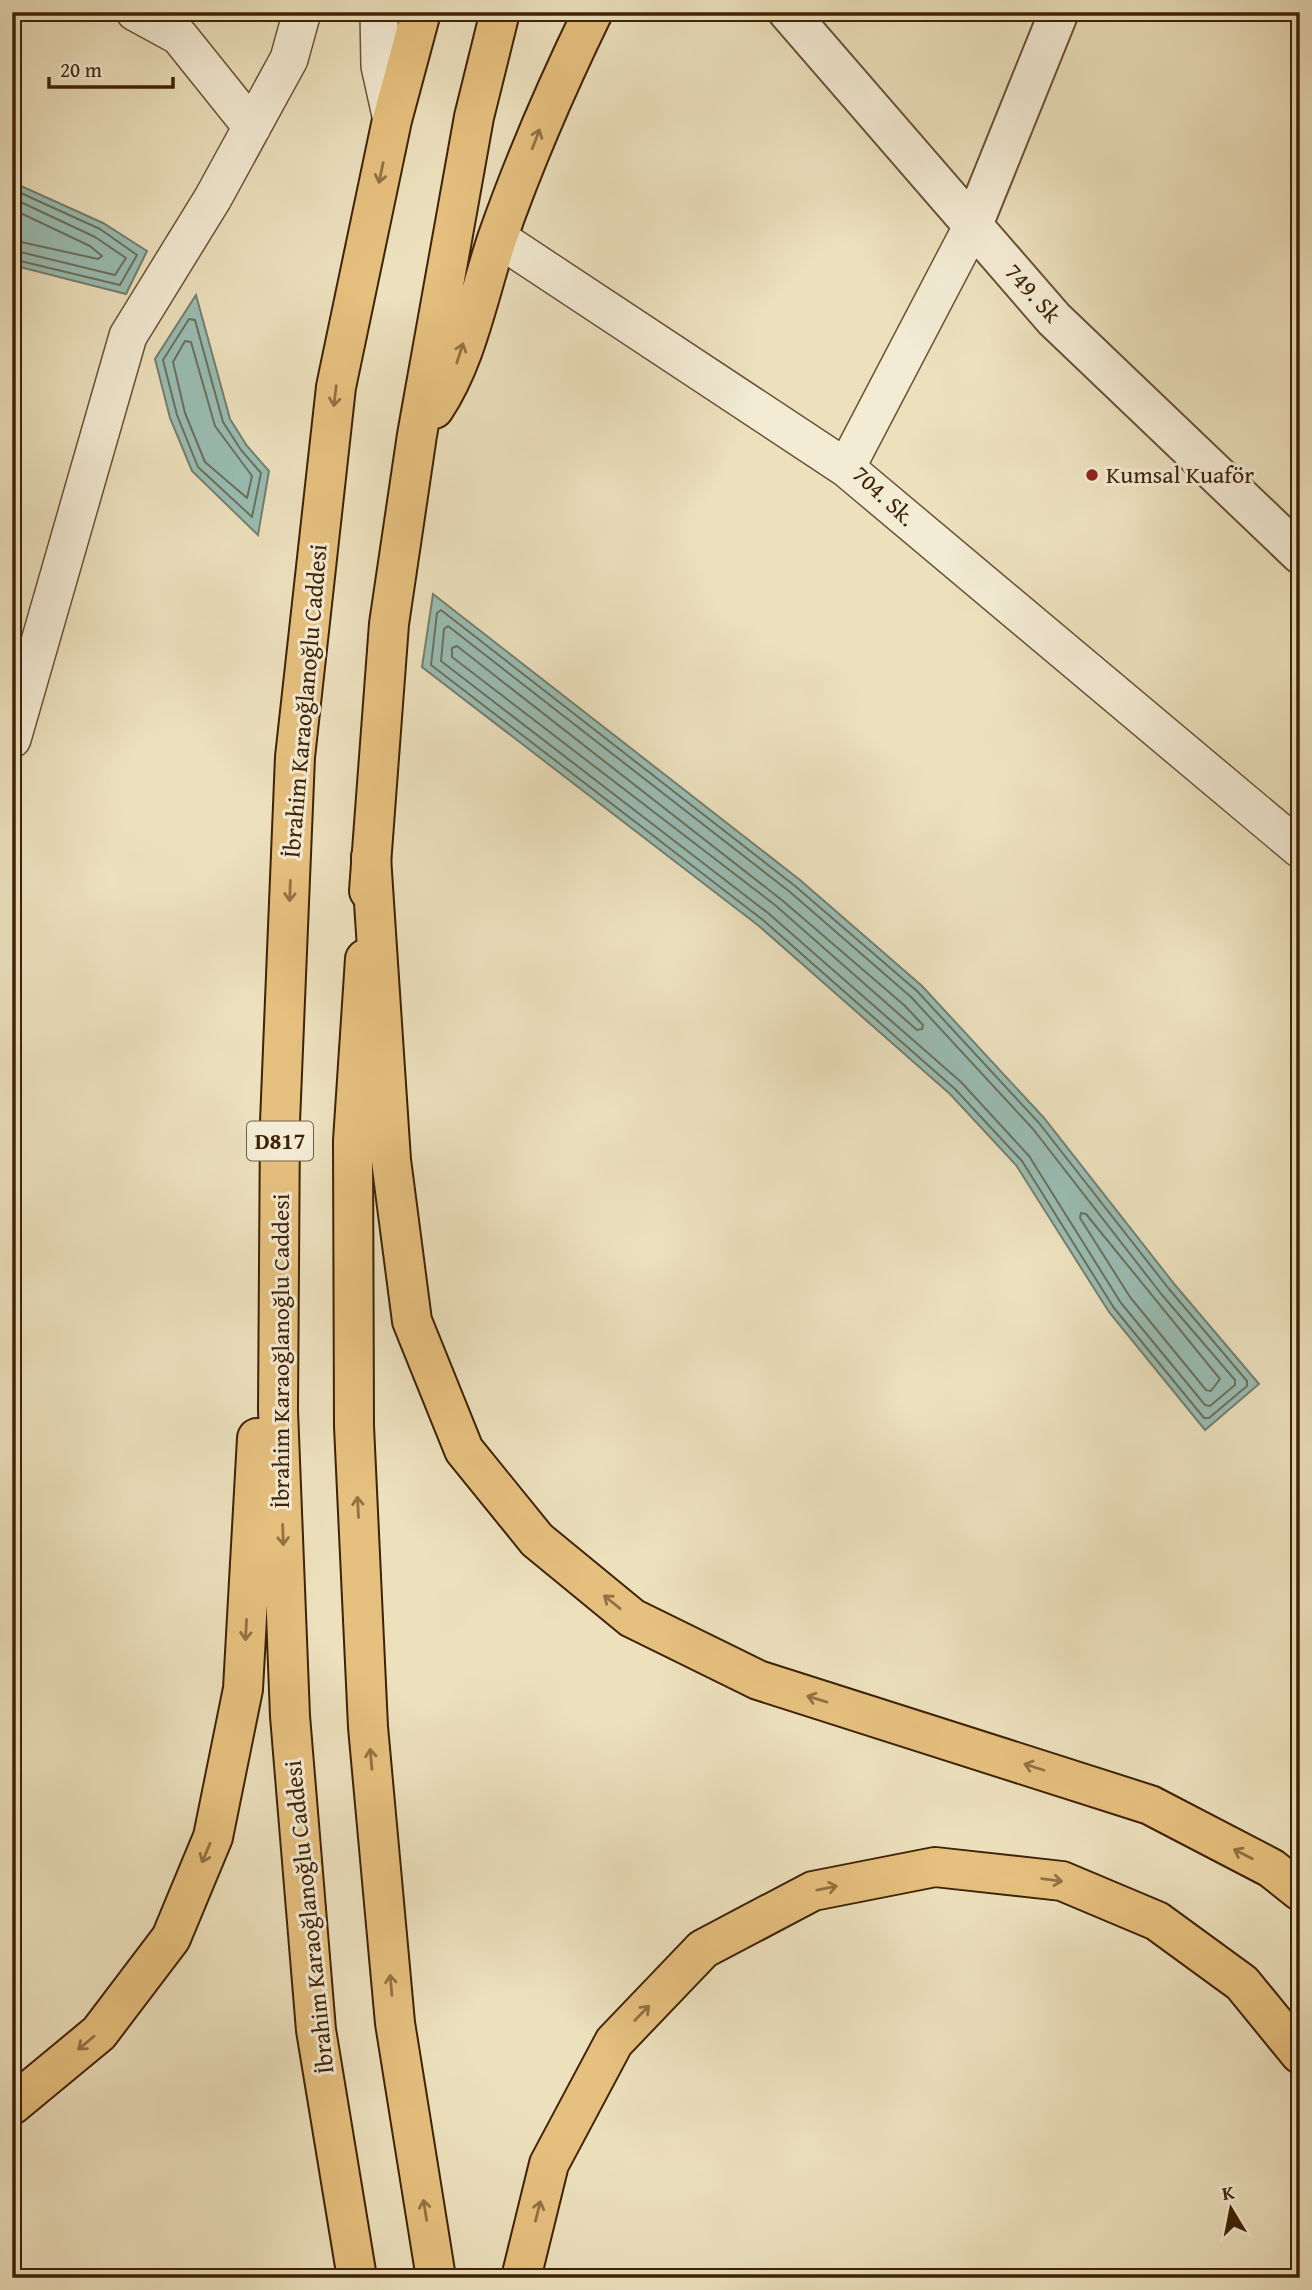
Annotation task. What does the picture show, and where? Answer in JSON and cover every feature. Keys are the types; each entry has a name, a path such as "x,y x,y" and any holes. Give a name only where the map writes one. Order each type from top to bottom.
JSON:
{"highway":[{"name":"İbrahim Karaoğlanoğlu Caddesi","path":"357,2278 316,2030 290,1716 278,1410 280,1122 295,757 334,401 392,120 421,12"},
{"path":"436,2278 395,2023 367,1713 354,1426 354,1141 371,857 389,624 417,435 474,117 500,12"},
{"path":"417,435 450,385 498,237 542,124 593,12"},
{"path":"371,857 391,1160 412,1321 464,1450 537,1541 632,1618 758,1680 1150,1805 1271,1868 1300,1891"},
{"path":"12,2105 99,2033 170,1938 213,1837 243,1689 258,1410 280,1122"},
{"path":"521,2278 549,2164 614,2042 703,1949 813,1891 935,1867 1062,1881 1157,1921 1242,1983 1300,2054"}],"street":[{"path":"135,12 178,36 252,127"},
{"path":"12,739 128,336 252,127 289,59 302,12"},
{"path":"379,12 380,66 392,120"},
{"name":"749. Sk","path":"788,12 1054,319 1300,554"},
{"name":"704. Sk.","path":"1059,12 973,225 846,468 1300,849"},
{"path":"498,237 846,468"}],"water":[{"path":"12,182 103,223 147,251 126,294 12,265"},
{"path":"196,295 230,419 247,446 269,471 258,535 192,471 170,418 155,359"},
{"path":"433,594 800,880 922,986 1044,1118 1175,1285 1259,1384 1205,1430 1109,1312 1016,1165 950,1094 759,926 422,667"}],"place":[{"name":"Kumsal Kuaför","path":"1092,475"}]}
